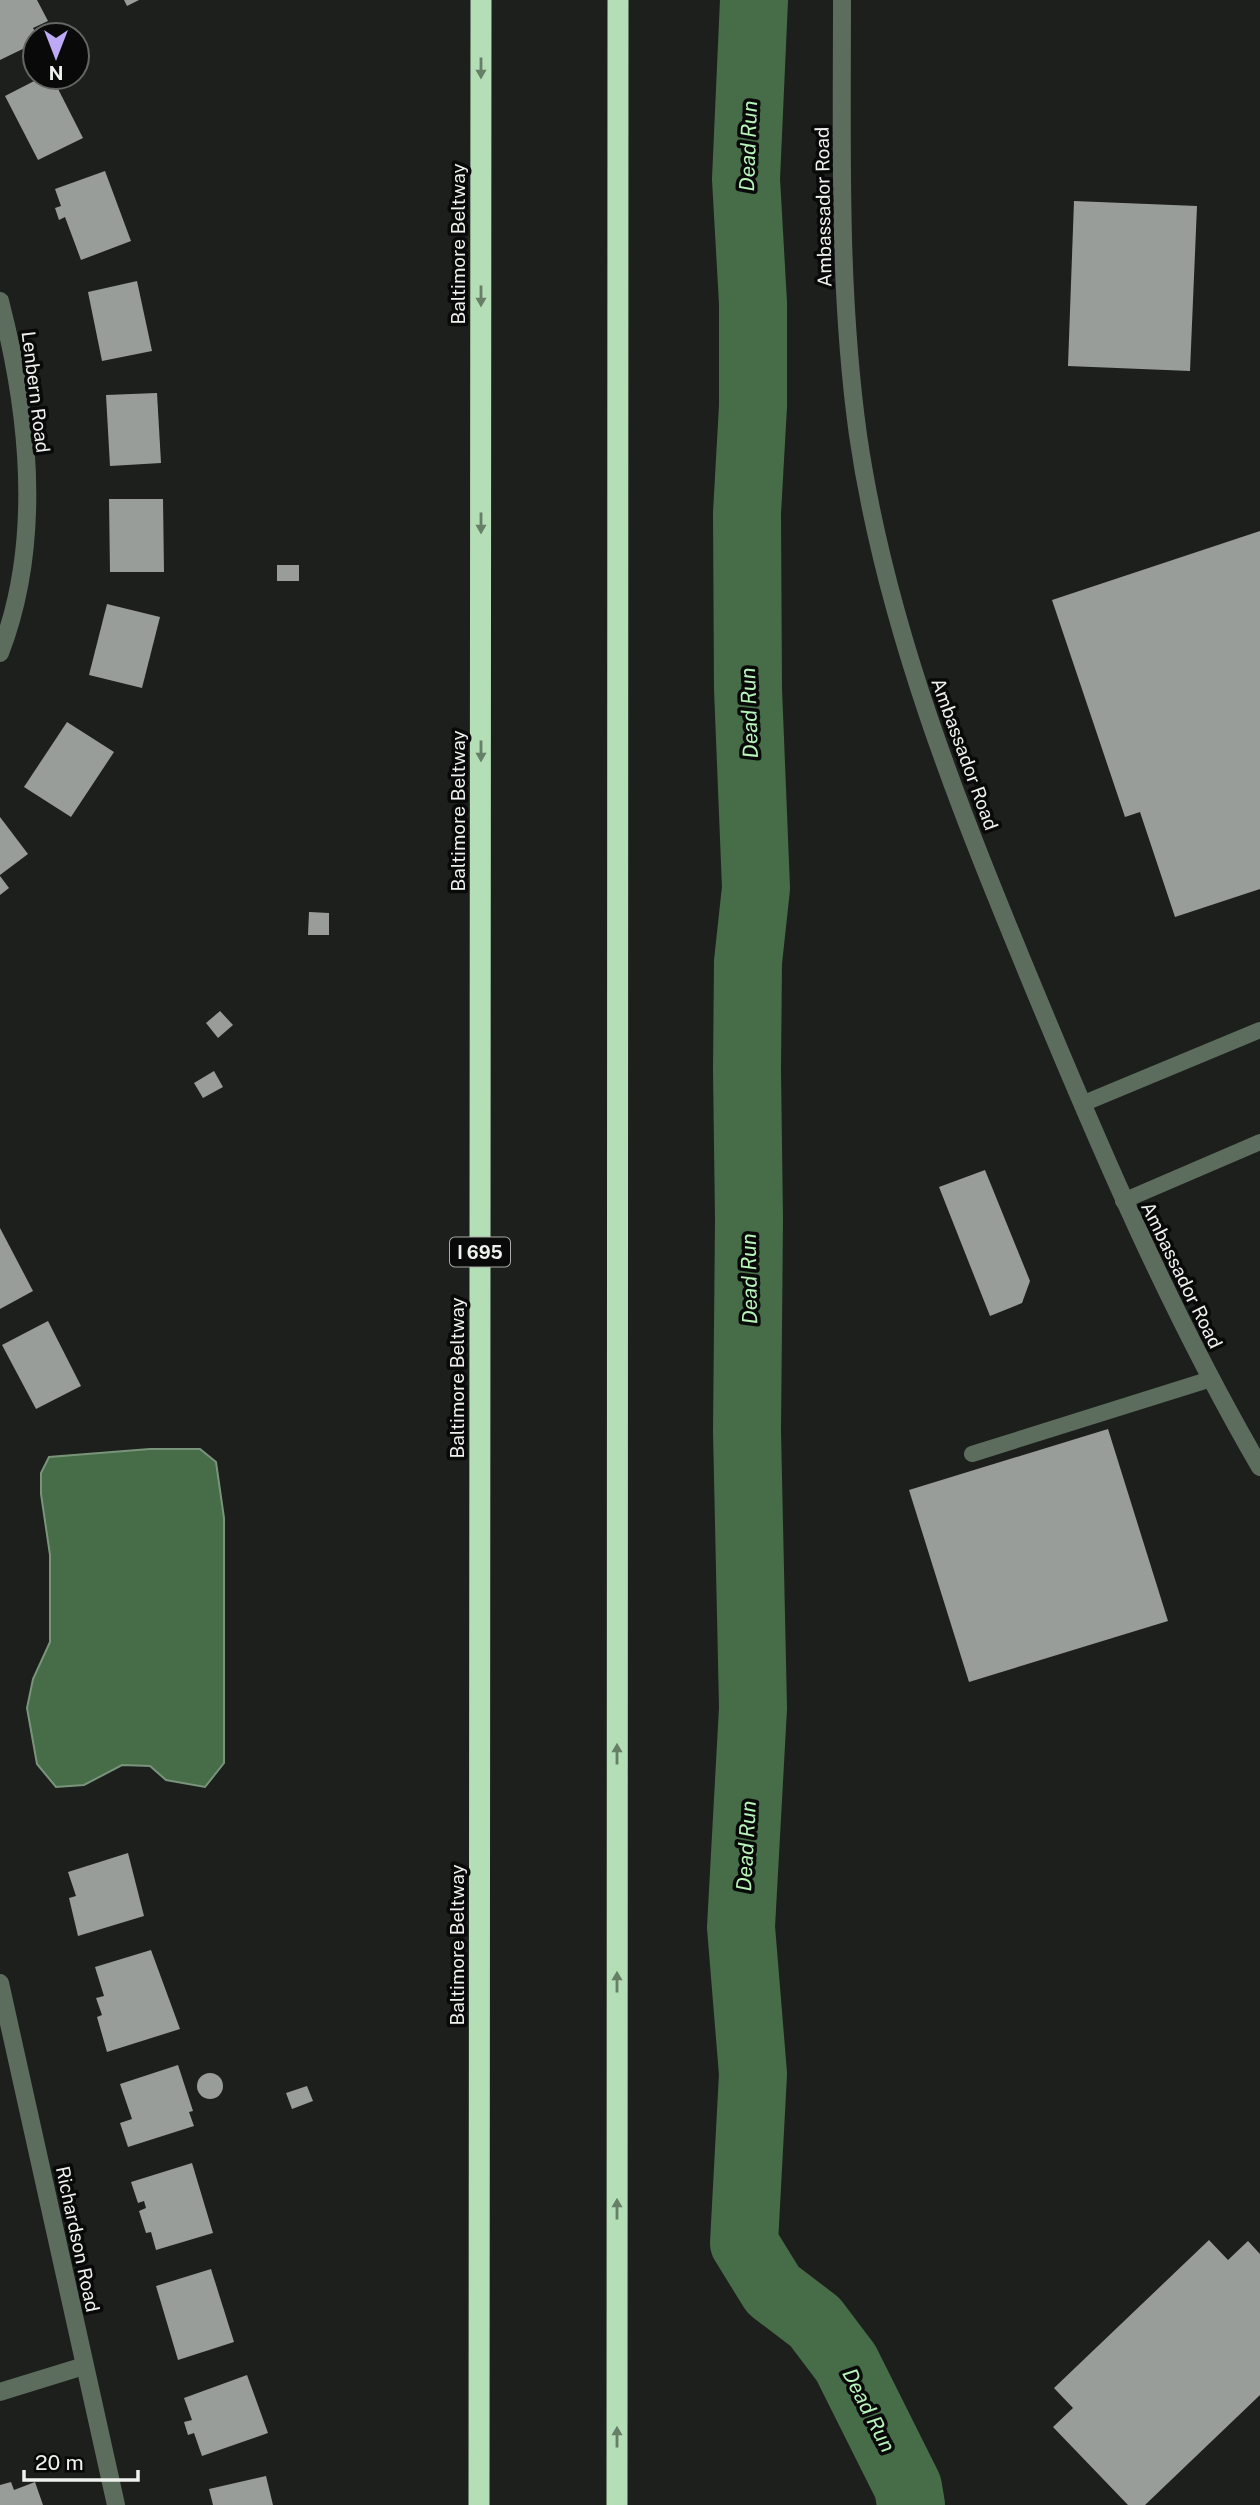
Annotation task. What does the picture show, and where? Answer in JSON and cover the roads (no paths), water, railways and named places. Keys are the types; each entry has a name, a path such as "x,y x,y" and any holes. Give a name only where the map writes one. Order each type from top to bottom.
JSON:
{"highway":[{"name":"Baltimore Beltway","path":"480,2505 481,0"},
{"path":"617,2505 618,0"}],"street":[{"name":"Ambassador Road","path":"842,0 847,336 858,438 907,652 957,801 1123,1201 1211,1379 1260,1467"},
{"name":"Lenbern Road","path":"0,301 13,355 22,425 27,520 18,600 0,653"},
{"name":"Richardson Road","path":"0,1983 116,2505"},
{"path":"0,2392 84,2366"}],"lane":[{"path":"1082,1104 1260,1030"},
{"path":"1123,1201 1260,1142"},
{"path":"972,1454 1211,1379"}],"waterway":[{"name":"Dead Run","path":"754,0 746,179 753,303 753,406 747,513 748,689 756,888 748,962 747,1070 747,1431 753,1708 741,1927 753,2074 744,2243 773,2290 815,2322 846,2363 908,2487 911,2505"}]}
